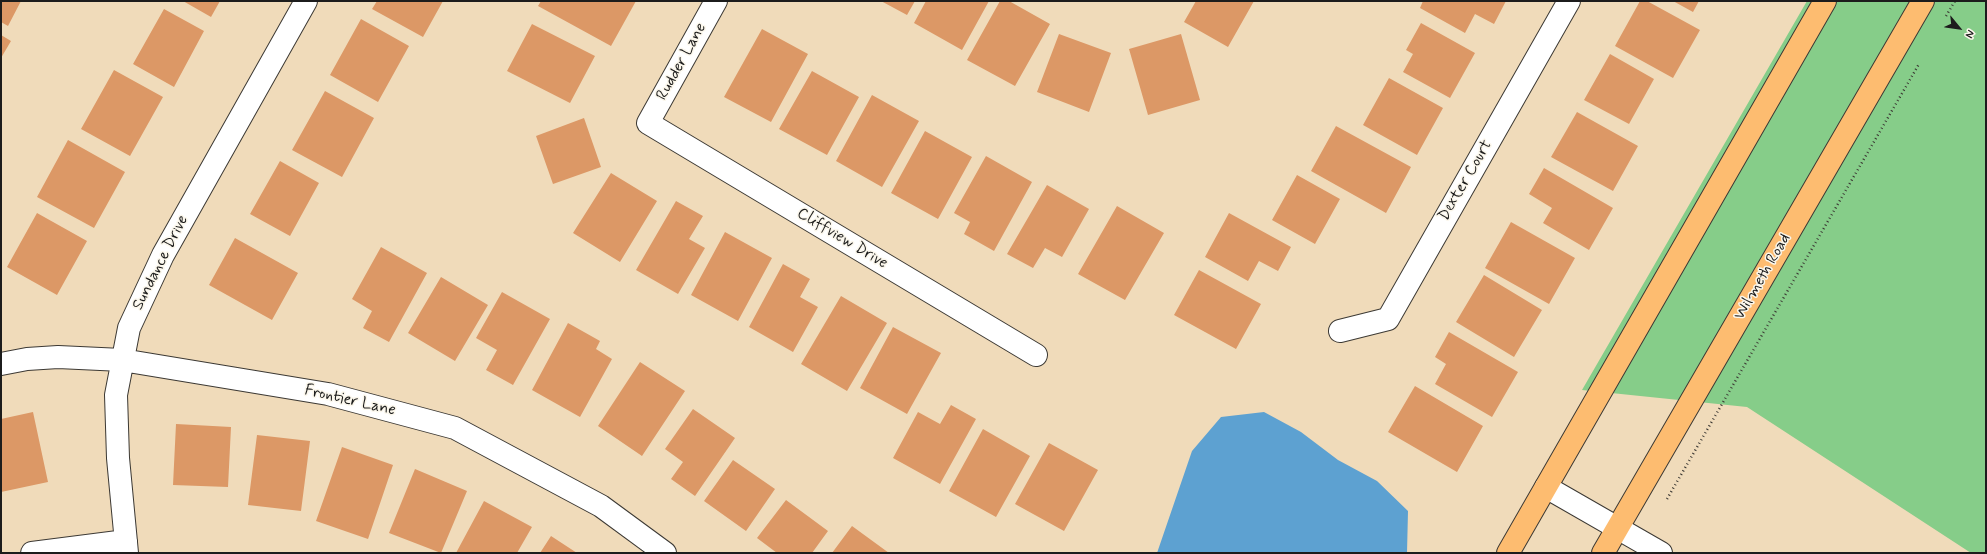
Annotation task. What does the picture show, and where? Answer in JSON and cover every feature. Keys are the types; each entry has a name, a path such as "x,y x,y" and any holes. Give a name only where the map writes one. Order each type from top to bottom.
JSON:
{"main road":[{"path":"1508,553 1826,1"},
{"name":"Wilmeth Road","path":"1604,553 1617,528 1923,1"}],"street":[{"name":"Sundance Drive","path":"127,547 118,458 116,395 129,328 163,255 306,1"},
{"name":"Rudder Lane","path":"648,123 716,1"},
{"name":"Dexter Court","path":"1340,331 1388,319 1569,1"},
{"name":"Cliffview Drive","path":"648,123 1036,355"},
{"name":"Frontier Lane","path":"1,364 27,359 58,357 122,360 328,394 455,428 601,506 665,553"},
{"path":"1546,487 1661,553"},
{"path":"32,553 127,547"}],"path":[{"path":"1943,21 1955,1"},
{"path":"1666,501 1920,62"}],"green space":[{"path":"1807,1 1986,1 1986,553 1971,553 1747,407 1582,390"}],"water":[{"path":"1264,412 1301,432 1338,460 1377,481 1408,511 1407,553 1157,553 1192,451 1221,417"}],"building":[{"path":"1,1 21,1 8,26 1,22"},
{"path":"183,1 220,1 211,17"},
{"path":"377,1 443,1 423,37 372,9"},
{"path":"541,1 636,1 611,46 538,6"},
{"path":"881,1 915,1 907,15"},
{"path":"926,1 989,1 962,50 914,23"},
{"path":"1000,1 1009,1 1050,24 1015,86 967,60"},
{"path":"1196,1 1254,1 1228,47 1184,22"},
{"path":"1423,1 1506,1 1494,24 1475,14 1465,33 1420,8"},
{"path":"1640,1 1647,1 1700,30 1673,78 1615,46"},
{"path":"1673,1 1699,1 1693,12"},
{"path":"164,9 204,31 174,87 133,64"},
{"path":"361,19 409,46 378,102 330,75"},
{"path":"1421,23 1475,53 1450,98 1403,72 1413,54 1406,50"},
{"path":"532,24 595,56 570,103 507,71"},
{"path":"762,29 808,54 771,122 724,97"},
{"path":"1059,34 1111,53 1089,112 1037,92"},
{"path":"1181,34 1200,100 1148,115 1129,49"},
{"path":"1,35 11,41 1,58"},
{"path":"1610,54 1654,79 1629,124 1584,100"},
{"path":"114,70 163,97 130,156 81,129"},
{"path":"812,71 859,97 827,155 779,129"},
{"path":"1389,78 1443,108 1417,155 1363,125"},
{"path":"325,91 374,118 342,177 292,150"},
{"path":"872,95 919,121 882,187 836,161"},
{"path":"1577,112 1638,146 1613,191 1551,157"},
{"path":"584,118 601,167 553,184 536,136"},
{"path":"1336,126 1411,167 1386,213 1311,171"},
{"path":"925,131 972,157 938,219 891,193"},
{"path":"68,140 125,172 94,228 37,197"},
{"path":"986,156 1032,182 994,251 964,234 970,222 954,213"},
{"path":"280,161 319,183 290,236 250,214"},
{"path":"1544,168 1613,208 1589,250 1543,223 1552,208 1529,194"},
{"path":"611,173 657,201 620,262 573,233"},
{"path":"1297,175 1340,199 1315,244 1272,220"},
{"path":"1047,185 1089,209 1062,257 1045,248 1033,268 1007,254"},
{"path":"676,201 703,216 689,239 705,248 678,294 636,270"},
{"path":"1117,206 1164,233 1125,300 1078,274"},
{"path":"37,213 87,241 57,295 7,267"},
{"path":"1229,213 1291,247 1278,271 1259,261 1248,281 1205,257"},
{"path":"1511,222 1575,258 1549,304 1485,268"},
{"path":"725,232 772,258 738,321 691,295"},
{"path":"235,238 298,273 272,320 209,285"},
{"path":"381,247 427,273 389,342 363,328 372,311 352,299"},
{"path":"783,264 810,279 800,297 818,307 793,352 749,327"},
{"path":"1199,270 1261,304 1236,349 1174,315"},
{"path":"1484,275 1542,310 1514,357 1456,322"},
{"path":"441,277 488,305 455,361 408,333"},
{"path":"502,292 550,319 513,385 486,370 497,350 476,338"},
{"path":"841,296 887,323 847,391 801,364"},
{"path":"568,323 600,341 596,349 612,359 580,417 532,390"},
{"path":"893,327 941,353 907,414 860,388"},
{"path":"1449,332 1518,372 1492,417 1435,384 1446,364 1435,357"},
{"path":"640,362 685,391 642,456 598,426"},
{"path":"1415,386 1483,426 1457,472 1388,432"},
{"path":"951,405 976,419 940,484 893,458 918,412 940,424"},
{"path":"693,409 735,438 695,496 671,479 683,462 665,449"},
{"path":"33,412 48,482 1,492 1,419"},
{"path":"176,424 231,427 228,487 173,485"},
{"path":"983,429 1030,456 996,517 949,491"},
{"path":"257,435 310,441 301,511 248,505"},
{"path":"1049,443 1098,470 1064,531 1015,504"},
{"path":"342,447 393,465 368,539 316,521"},
{"path":"733,460 775,489 746,531 704,501"},
{"path":"415,469 467,491 441,553 389,533"},
{"path":"786,500 828,531 812,553 777,553 757,538"},
{"path":"484,501 532,527 517,553 456,553"},
{"path":"852,526 889,553 832,553"},
{"path":"551,536 577,553 540,553"}]}
